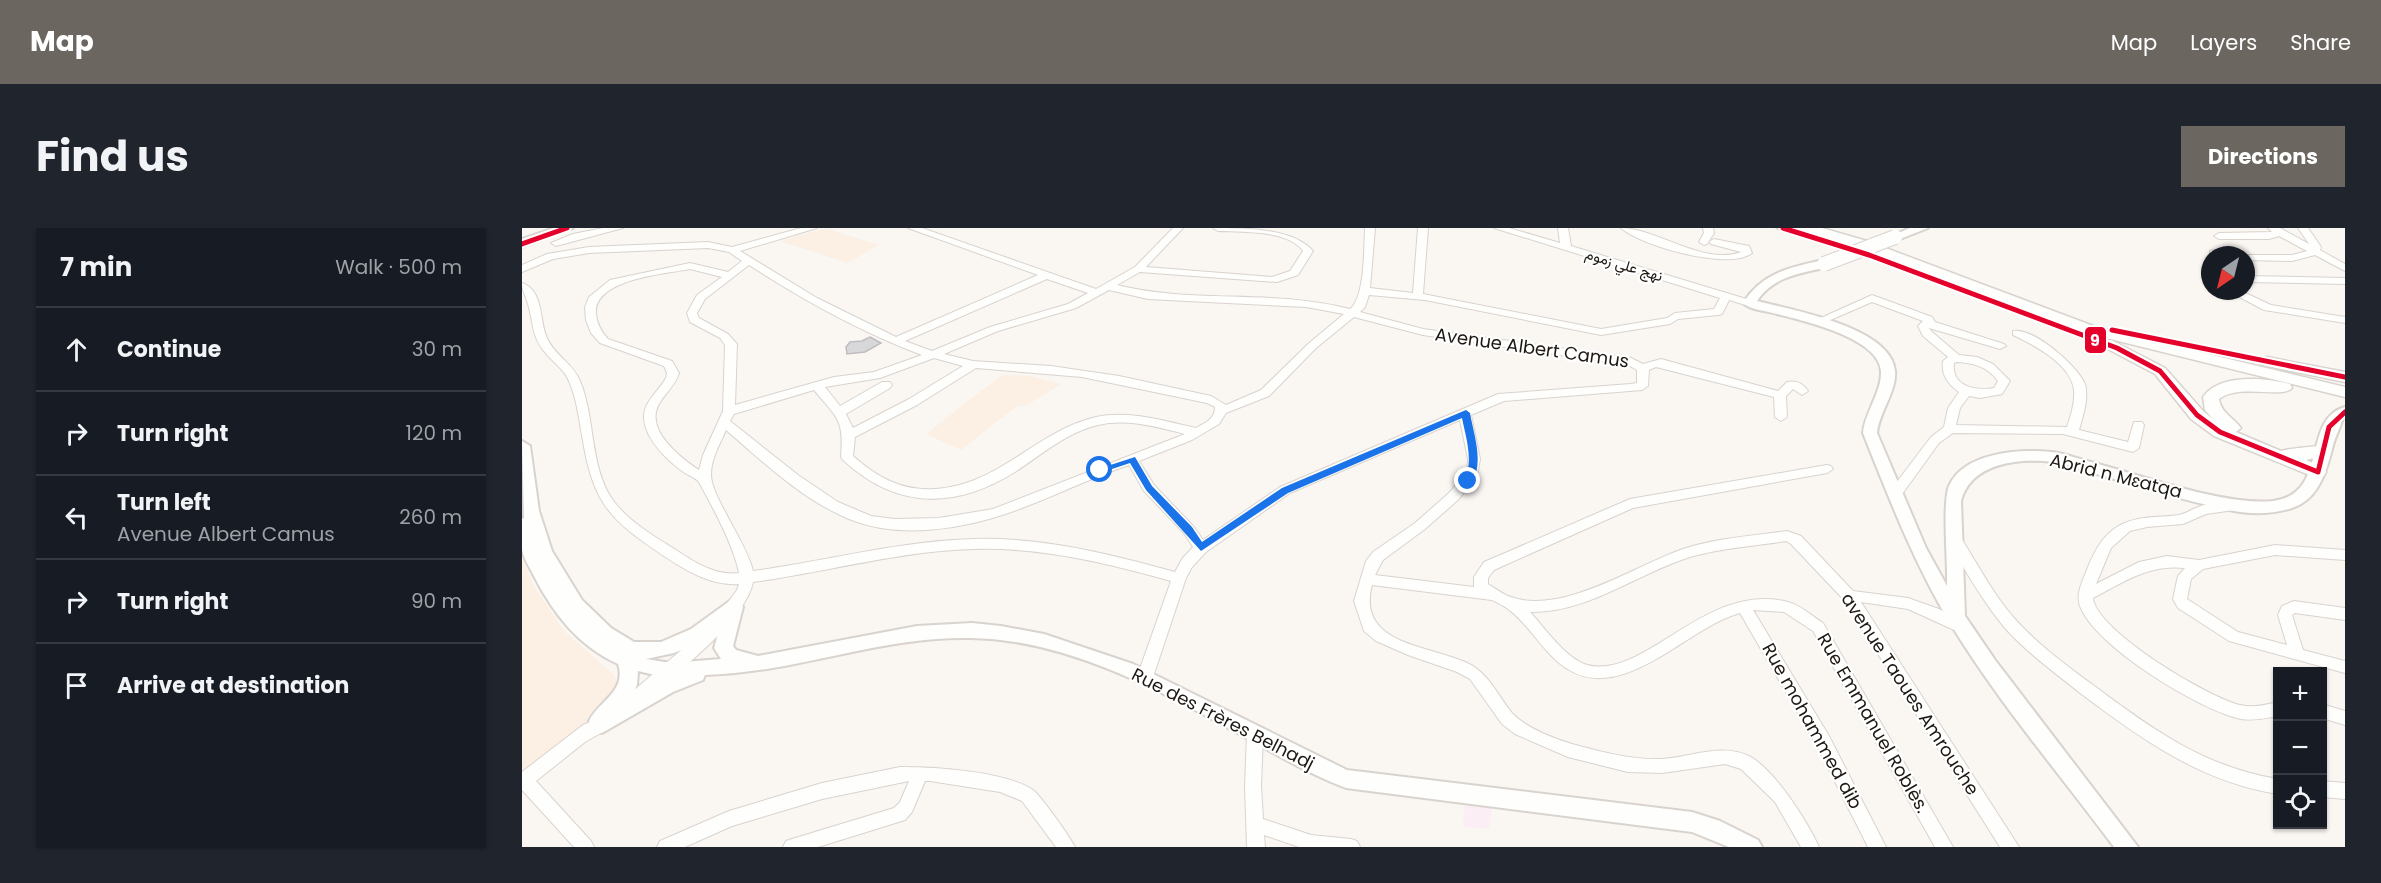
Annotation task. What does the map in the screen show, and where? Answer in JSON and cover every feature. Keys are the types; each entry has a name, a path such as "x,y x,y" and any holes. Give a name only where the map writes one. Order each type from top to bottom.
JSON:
{"highway":[{"path":"1783,228 1869,255 2117,348 2155,367 2169,379 2197,415 2220,432 2321,462"},
{"path":"1808,228 1862,244 2009,301 2127,340 2345,392"},
{"path":"2009,301 2105,328 2345,377"},
{"path":"2070,330 2345,400"},
{"path":"2307,391 2251,384 2230,386 2217,391 2211,397 2213,410 2223,421 2243,434 2288,453 2321,462"}],"main road":[{"path":"522,243 567,228"},
{"path":"1922,228 1824,264 1768,279 1756,290 1749,303 1859,336 1879,350 1885,358 1887,376 1870,423 1870,433 1918,548 1960,623 2127,847"},
{"name":"Abrid n Mɛatqa","path":"1960,623 1953,501 1957,486 1967,474 2003,458 2052,458 2078,462 2236,507 2262,508 2289,504 2311,488 2321,462 2329,427 2345,412"},
{"path":"522,446 536,531 566,592 591,624 628,654 630,668 626,690 599,724"},
{"path":"522,524 543,578 563,612 590,640 628,654 671,648 700,633 739,596"},
{"path":"739,596 734,617 723,641 723,648 731,657 745,660 782,661"},
{"name":"Rue des Frères Belhadj","path":"628,654 674,667 729,667 782,661 901,635 969,631 1029,637 1060,645 1145,677 1346,779 1692,822 1721,831 1751,847"},
{"path":"599,724 684,678 729,667"}],"street":[{"path":"556,243 576,236 618,228"},
{"path":"732,250 812,228"},
{"name":"Avenue Albert Camus","path":"913,228 1047,275 1104,290 1148,296 1306,304 1423,332 1631,362 1643,368 1642,386 1502,397 1285,490 1201,548 1187,563 1179,578 1145,677"},
{"path":"727,416 834,381 876,375 932,355 994,328 1072,306 1139,269 1178,228"},
{"path":"1139,269 1273,280 1294,273 1308,250 1306,245 1293,236 1218,228"},
{"path":"1221,411 1265,393 1312,346 1360,307 1365,291 1371,228"},
{"path":"1418,296 1423,228"},
{"name":"نهج علي زموم","path":"1498,228 1749,303"},
{"path":"1563,228 1566,248"},
{"path":"1626,228 1657,241 1710,256 1730,257 1747,253 1745,248 1709,242 1708,228"},
{"path":"2303,228 2316,247 2315,252"},
{"path":"2219,236 2269,236 2277,230 2345,268"},
{"path":"545,234 556,243 559,254"},
{"path":"522,269 559,254 589,250 708,245 732,250 851,320 932,355 973,365 1037,368 1113,379 1211,400 1220,405 1221,411 1218,419 1196,432 979,517 889,523 870,521 825,500 727,416"},
{"path":"2255,257 2292,258 2315,252"},
{"path":"585,847 523,781 674,667 717,628 739,596 743,557 705,479 705,465 727,416 730,341 694,320 692,313 701,297 749,261"},
{"path":"705,479 693,474 674,459 650,420 651,409 672,380 671,369 660,360 604,341 593,326 590,307 594,297 602,290 629,277 690,266 728,275"},
{"path":"896,341 1047,275"},
{"path":"2255,279 2345,281"},
{"path":"522,286 531,297 538,328 546,349 570,372 580,394 597,475 606,500 624,519 689,566 722,579 739,596"},
{"path":"1365,291 1418,296 1601,332 1670,321 1675,316 1718,312 1726,295"},
{"path":"1818,322 1872,298 1928,319 1930,324"},
{"path":"2252,300 2268,308 2345,320"},
{"path":"1956,358 1949,361 1947,367 1949,375 1966,391 1979,394 1998,391 2004,381 1997,370 1986,363 1956,358 1927,334 1923,326 1930,324 2000,346"},
{"path":"2017,333 2032,339 2056,357 2079,384 2080,399 2072,432"},
{"path":"1643,368 1661,363 1780,395"},
{"path":"849,435 913,402 973,365"},
{"path":"1780,395 1791,385 1797,386 1802,391"},
{"path":"817,386 840,412 849,435 847,457 888,486 904,492 924,493 977,485 1056,438 1096,422 1113,419 1134,420 1196,432"},
{"path":"840,412 886,386"},
{"path":"1950,429 1950,422 1958,399 1966,391"},
{"path":"1780,395 1781,417"},
{"path":"1466,413 1474,459 1473,472 1468,481 1420,526 1378,556 1371,565 1361,602 1369,627 1382,637 1402,647 1462,667 1475,675 1508,719 1521,729 1568,750 1628,765 1662,766 1725,757 1746,763 1782,796 1810,847"},
{"path":"1895,494 1935,440 1950,429 2072,432 2133,448 2138,425"},
{"path":"1132,459 1149,488 1189,530 1201,548"},
{"path":"1491,595 1481,587 1481,577 1489,566 1630,504 1827,469"},
{"path":"2236,507 2205,510 2184,519 2149,521 2124,528 2111,540 2098,560 2086,595 2087,608 2100,625 2159,672 2199,696 2238,711 2262,713 2273,710"},
{"name":"avenue Taoues Amrouche","path":"1491,595 1512,604 1532,606 1577,600 1687,553 1787,536 1804,547 1849,596 2010,847"},
{"path":"1956,542 2007,620 2064,672 2173,750 2219,773 2253,784 2273,786"},
{"path":"739,596 917,549 974,544 1024,546 1087,554 1179,578"},
{"path":"2086,595 2144,566 2167,561 2199,565 2275,550 2345,555"},
{"path":"2199,565 2185,576 2180,599 2183,604 2234,637 2297,652 2345,667"},
{"path":"1367,579 1491,595"},
{"path":"1849,596 1901,600 1960,623"},
{"name":"Rue Emmanuel Roblès.","path":"1512,604 1527,615 1552,646 1569,661 1584,670 1598,673 1616,670 1719,614 1744,607 1779,603 1796,610 1818,627 1944,847"},
{"name":"Rue mohammed dib","path":"1744,607 1823,741 1877,847"},
{"path":"2297,652 2285,615 2288,610 2294,608 2345,614"},
{"path":"2327,713 2345,718"},
{"path":"1255,734 1256,847"},
{"path":"666,847 729,819 803,797 900,774 920,774 1001,785 1028,796 1066,847"},
{"path":"792,847 899,814 906,807 920,774"},
{"path":"2327,789 2345,791"},
{"path":"1255,824 1287,841 1351,847"}],"shaded area":[{"path":"822,229 878,245 848,263 780,241"},
{"path":"1002,375 1030,376 1061,384 1024,407 1018,405 961,450 926,434"},
{"path":"522,558 533,585 565,632 615,676 619,694 605,709 522,771"},
{"path":"1465,804 1492,808 1489,829 1463,826"}],"building":[{"path":"870,337 881,343 865,352 847,354 846,347 850,342 862,341"}],"transit line":[{"name":"9","path":"522,244 567,228"},
{"name":"9","path":"1783,228 1869,255 2117,348 2160,371 2197,415 2220,432 2318,472 2329,427 2345,412"},
{"name":"9","path":"2112,330 2345,377"}],"route":[{"path":"1100,470 1132,459 1149,488 1189,530 1201,548 1285,490 1466,413 1474,459 1473,472 1468,481"}]}
